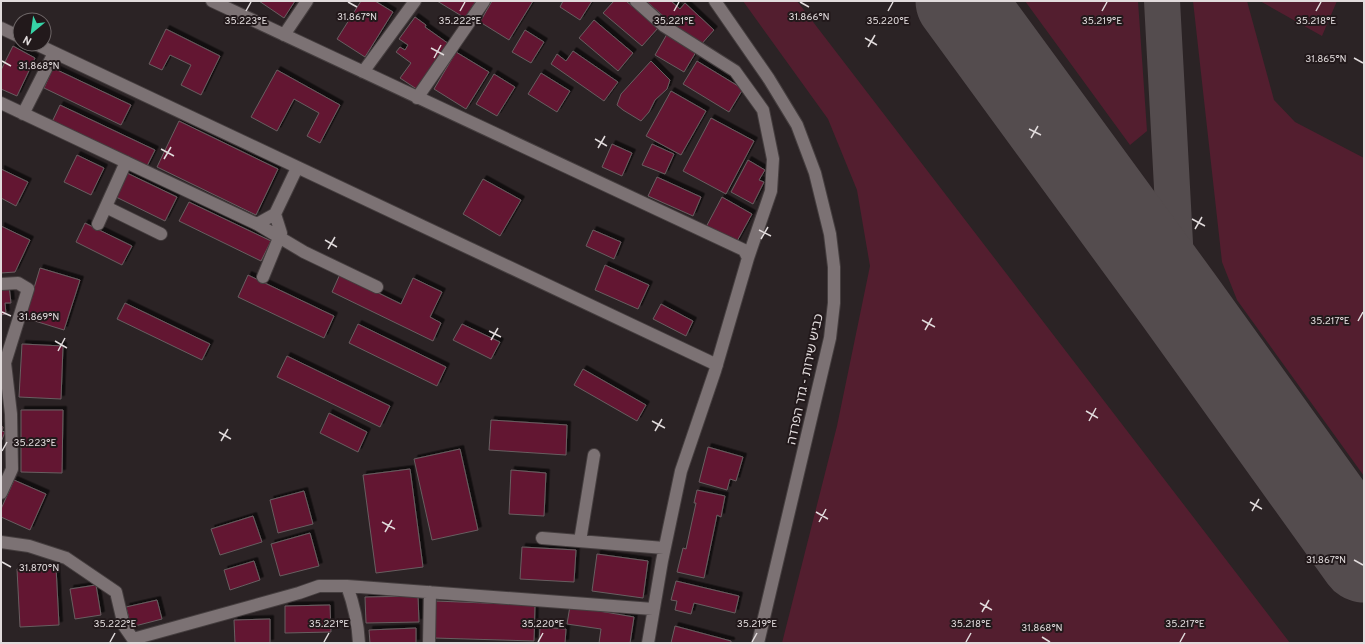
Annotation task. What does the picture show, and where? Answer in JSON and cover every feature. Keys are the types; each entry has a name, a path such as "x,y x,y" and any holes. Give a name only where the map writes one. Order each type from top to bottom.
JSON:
{"street":[{"path":"212,1 732,244 744,250 748,258"},
{"path":"284,35 307,1"},
{"path":"363,72 415,1"},
{"path":"417,98 484,1"},
{"path":"636,1 664,26 734,71 763,110 773,159 771,191 748,258 717,365 681,471 664,548 648,643"},
{"name":"כביש שירות - גדר הפרדה","path":"715,1 769,79 797,125 817,180 830,234 834,267 834,303 830,338 758,643"},
{"path":"1,28 12,33"},
{"path":"23,114 54,53 717,365"},
{"path":"1,103 257,224 304,252 377,287"},
{"path":"98,224 126,162"},
{"path":"257,224 275,214 297,168"},
{"path":"106,207 161,234"},
{"path":"263,277 281,234 275,214"},
{"path":"1,284 18,283 28,289 5,363 3,376 12,414 12,469 1,493"},
{"path":"580,541 594,455"},
{"path":"542,538 664,548"},
{"path":"1,542 29,546 66,558 116,592 124,626 133,639 299,593 319,586 347,586 653,609"},
{"path":"347,586 358,624 359,643"},
{"path":"429,643 430,592"}],"shaded area":[{"path":"743,1 797,1 1290,643 782,643 837,426 870,266 857,190 828,119"},
{"path":"1025,1 1138,1 1147,131 1130,145"},
{"path":"1193,1 1247,1 1274,100 1295,122 1364,158 1364,476 1237,300 1222,262"},
{"path":"1260,1 1337,1 1322,36"}],"building":[{"path":"259,1 295,1 284,18"},
{"path":"361,1 375,1 393,12 365,57 337,39"},
{"path":"437,1 476,1 465,18"},
{"path":"492,1 533,1 509,40 480,22"},
{"path":"563,1 592,1 580,20 560,7"},
{"path":"614,1 626,1 658,28 642,46 603,13"},
{"path":"646,1 671,1 680,9 685,3 714,30 699,47"},
{"path":"415,17 426,25 425,27 449,44 418,90 400,78 411,63 396,52 400,47 405,50 408,45 399,39"},
{"path":"594,20 633,53 618,71 579,38"},
{"path":"166,29 220,56 201,95 181,85 191,65 170,55 162,70 149,64"},
{"path":"525,30 544,42 531,63 512,52"},
{"path":"667,34 696,52 684,72 655,55"},
{"path":"12,48 12,52 24,52 35,58 17,96 1,89 1,70"},
{"path":"573,51 618,82 604,101 551,64 557,54 566,61"},
{"path":"456,52 489,72 466,109 434,89"},
{"path":"651,61 670,80 667,89 655,100 649,112 641,121 617,105 621,94"},
{"path":"697,61 743,89 729,112 683,84"},
{"path":"53,68 131,105 121,125 44,88"},
{"path":"277,70 340,105 320,143 307,136 319,113 294,99 277,131 251,117"},
{"path":"541,73 570,91 557,112 528,94"},
{"path":"494,74 515,87 497,116 476,104"},
{"path":"671,91 706,111 681,155 646,136"},
{"path":"60,105 155,150 146,168 52,122"},
{"path":"711,118 754,141 726,194 683,171"},
{"path":"179,121 278,169 256,215 157,167"},
{"path":"612,144 632,153 622,176 602,167"},
{"path":"652,144 674,154 665,174 642,165"},
{"path":"77,155 104,168 91,195 64,182"},
{"path":"748,160 765,170 759,180 764,182 753,204 731,192"},
{"path":"1,169 28,182 16,206 1,198"},
{"path":"127,173 177,197 165,221 116,197"},
{"path":"657,177 701,197 693,216 648,196"},
{"path":"483,179 521,200 500,236 463,214"},
{"path":"722,197 752,214 736,243 706,227"},
{"path":"189,202 271,241 261,261 179,221"},
{"path":"85,223 132,246 122,265 76,242"},
{"path":"1,226 30,240 15,272 1,273"},
{"path":"593,230 621,242 614,259 586,246"},
{"path":"605,265 649,285 638,309 595,290"},
{"path":"40,268 80,280 64,330 25,318"},
{"path":"340,274 401,304 413,278 442,292 430,317 441,323 433,341 332,292"},
{"path":"248,275 334,316 324,338 238,297"},
{"path":"9,286 11,303 5,303 6,314 1,315 1,287"},
{"path":"125,303 210,344 202,360 117,319"},
{"path":"661,304 693,321 686,336 653,319"},
{"path":"358,324 446,367 437,386 349,343"},
{"path":"462,324 500,342 491,359 453,340"},
{"path":"22,344 63,346 61,399 19,397"},
{"path":"287,356 390,406 380,427 277,377"},
{"path":"583,369 646,405 637,421 574,385"},
{"path":"21,410 63,410 62,473 21,472"},
{"path":"329,413 367,432 358,452 320,433"},
{"path":"491,420 567,425 566,455 489,450"},
{"path":"1,426 3,427 2,431 5,432 1,442"},
{"path":"708,447 743,457 736,481 730,479 727,490 699,482"},
{"path":"460,449 478,530 432,540 414,459"},
{"path":"410,469 423,567 376,573 363,475"},
{"path":"511,470 546,473 544,516 509,514"},
{"path":"14,480 46,494 30,530 1,517 1,509"},
{"path":"697,490 725,496 721,517 717,515 704,578 677,572 683,548 686,549 696,503 694,503"},
{"path":"304,491 313,524 278,533 270,500"},
{"path":"253,516 262,542 220,555 211,529"},
{"path":"310,533 319,566 280,576 271,544"},
{"path":"522,547 576,550 574,582 520,579"},
{"path":"597,554 648,561 643,598 592,591"},
{"path":"254,561 260,580 230,590 224,570"},
{"path":"56,567 59,625 20,627 17,569"},
{"path":"676,581 739,596 735,613 694,603 691,614 675,610 677,601 671,600"},
{"path":"96,585 101,615 75,619 70,589"},
{"path":"418,596 419,622 366,623 365,597"},
{"path":"157,600 162,619 131,627 126,607"},
{"path":"435,601 535,605 534,641 434,638"},
{"path":"330,605 331,632 285,633 285,606"},
{"path":"570,606 634,617 630,643 599,643 601,629 567,624"},
{"path":"270,619 270,643 235,643 234,620"},
{"path":"675,626 731,641 731,643 671,643"},
{"path":"540,627 566,629 565,643 539,643"},
{"path":"416,628 416,643 370,643 369,630"}],"taxiway":[{"path":"1162,1 1178,299"}],"runway":[{"path":"960,1 1178,299 1364,558"}]}
